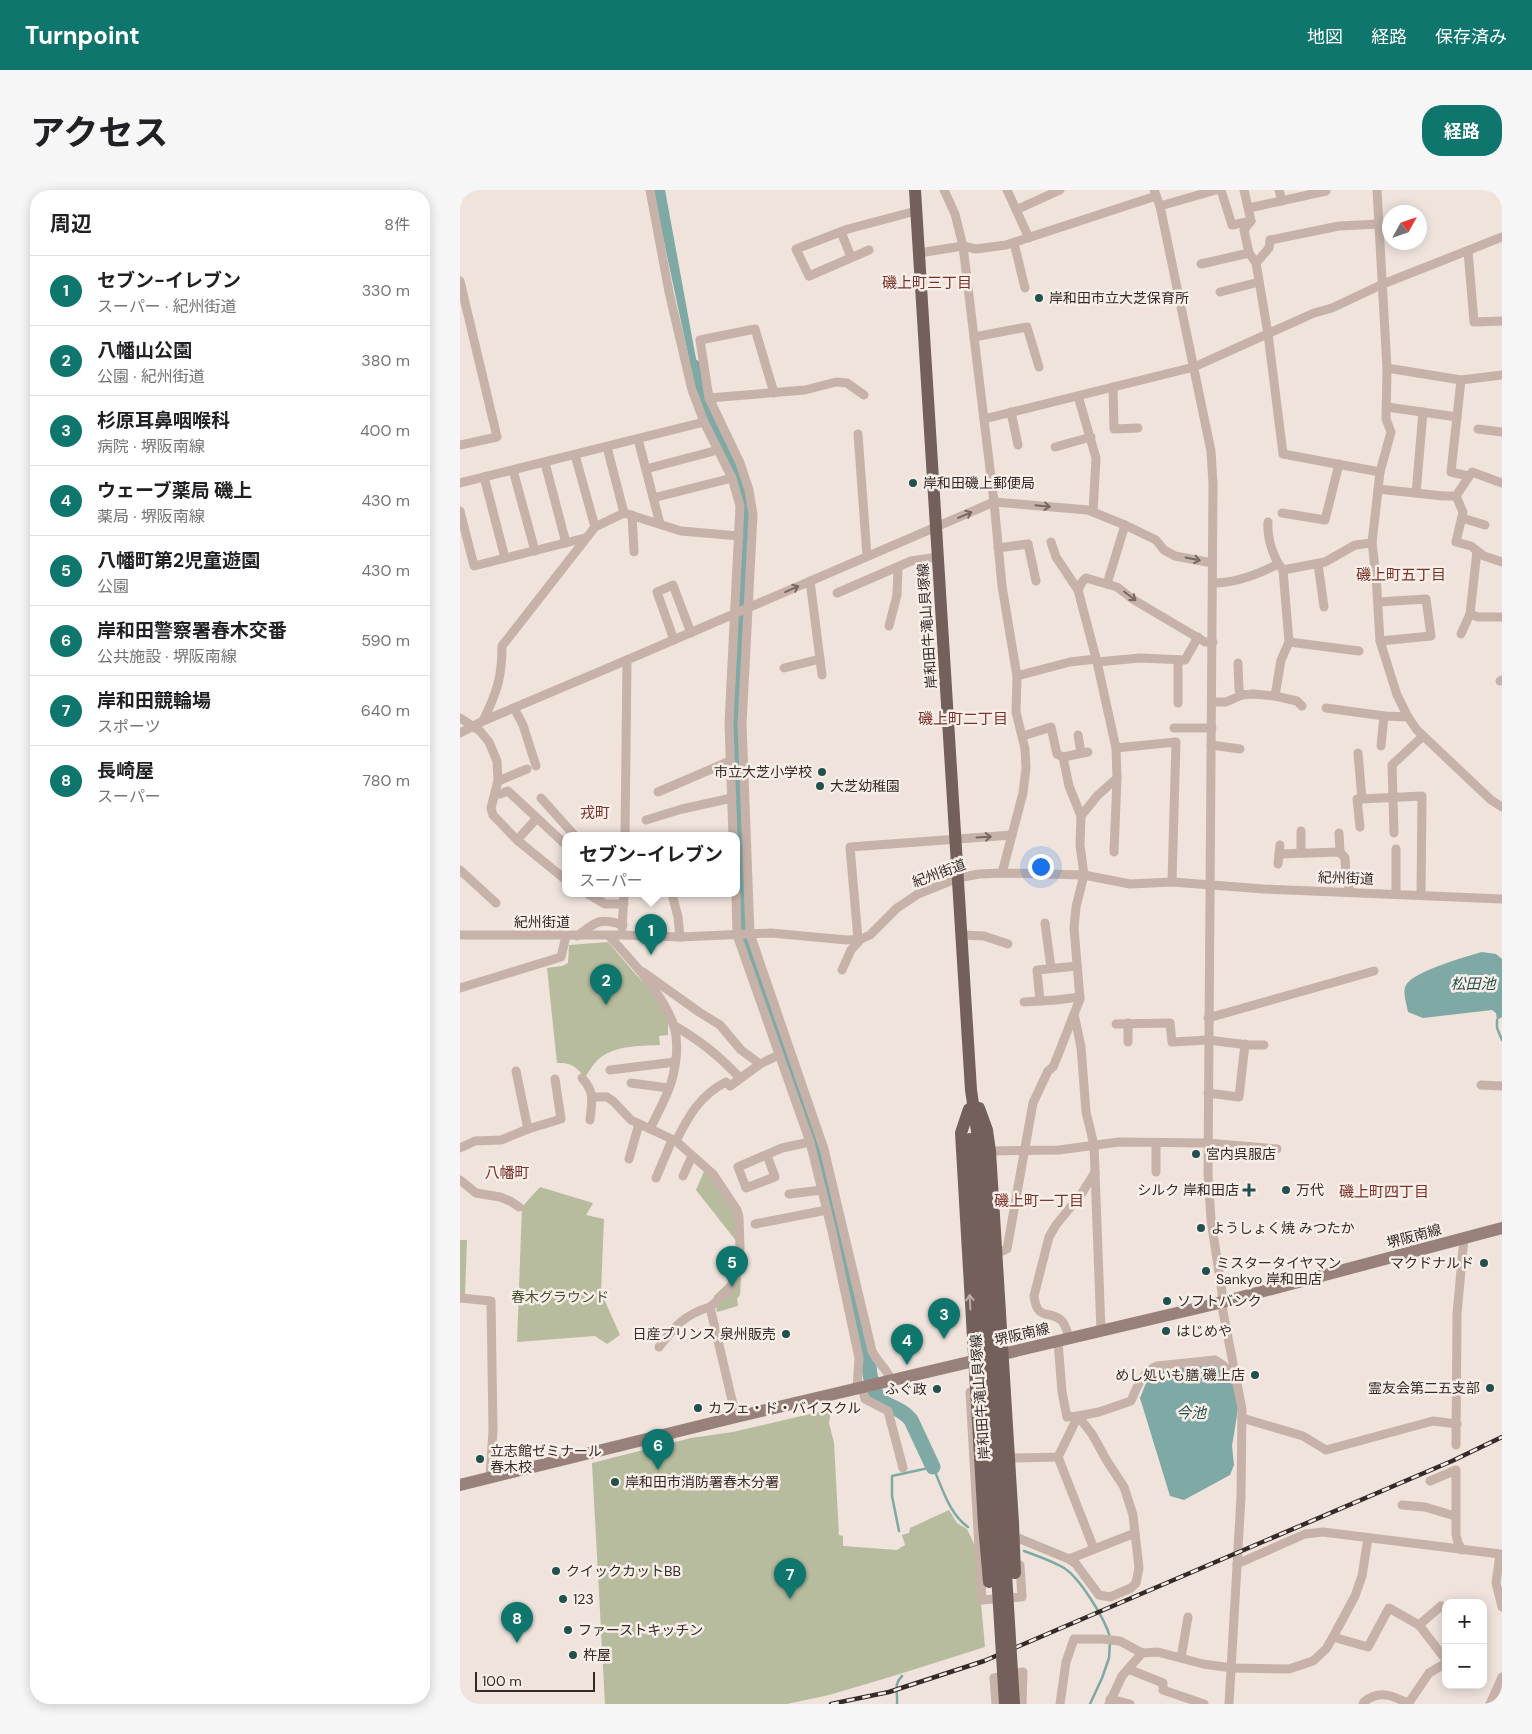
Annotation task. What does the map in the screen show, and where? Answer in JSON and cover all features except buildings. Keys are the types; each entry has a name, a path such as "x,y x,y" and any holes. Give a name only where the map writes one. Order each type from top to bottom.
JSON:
{"main road":[{"name":"岸和田牛滝山貝塚線","path":"915,190 971,1090 981,1159 984,1280"},
{"name":"岸和田牛滝山貝塚線","path":"971,1090 969,1109 984,1280 1007,1660 1005,1704"},
{"path":"971,1090 987,1130 990,1151 1013,1523 1016,1618 1007,1660"},
{"path":"969,1109 961,1133 984,1525 991,1610 1007,1660"},
{"name":"堺阪南線","path":"460,1485 736,1416 1223,1302 1502,1228"},
{"name":"岸和田牛滝山貝塚線","path":"1007,1660 1022,1704"}],"street":[{"path":"650,190 669,292 692,390 704,422 732,478 740,506 744,935 824,1149 872,1351 877,1360 888,1371 889,1381"},
{"path":"944,190 955,214 963,246 994,502 1002,586 1017,676 1016,712 1023,736 1026,768 1022,793 1002,873"},
{"path":"1007,190 1029,238"},
{"path":"1016,210 1060,190"},
{"path":"1160,206 1215,190 1232,225 1251,221"},
{"path":"1244,190 1251,221 1244,230 1249,253 1256,263 1268,334 1283,454 1380,472"},
{"path":"1279,190 1282,201"},
{"path":"1377,190 1387,368 1386,418 1391,432 1380,472 1372,543 1380,641 1397,694 1408,717 1423,736 1491,800 1502,807"},
{"path":"1249,208 1313,192 1326,191"},
{"path":"919,253 963,246 976,249 1014,243 1155,193 1160,206 1211,451 1213,484 1207,1143 1211,1220 1242,1418 1241,1497 1229,1704"},
{"path":"868,250 809,276 796,249 841,232 916,211"},
{"path":"1256,263 1269,248 1270,240 1339,226 1379,224"},
{"path":"841,232 851,258"},
{"path":"984,419 1194,367 1383,284 1502,238"},
{"path":"1014,243 1025,288"},
{"path":"1468,251 1474,322 1502,320"},
{"path":"1201,264 1249,253"},
{"path":"460,281 464,318 497,437 460,444"},
{"path":"1220,292 1259,282"},
{"path":"974,337 1027,326 1039,367"},
{"path":"733,832 729,723 753,515 749,490 740,463 709,398 700,340 755,329 774,393"},
{"path":"1387,368 1461,380 1502,376"},
{"path":"1461,380 1451,472 1468,476"},
{"path":"709,398 805,390 836,382 848,383 864,395"},
{"path":"1113,387 1114,429 1138,428"},
{"path":"1078,396 1096,458 1093,512"},
{"path":"1387,407 1457,416"},
{"path":"1011,412 1018,445"},
{"path":"1416,493 1423,412"},
{"path":"460,483 704,422"},
{"path":"1478,429 1502,432"},
{"path":"858,434 867,556"},
{"path":"1055,448 1091,438"},
{"path":"638,439 660,524"},
{"path":"607,447 628,514 634,552"},
{"path":"646,469 718,450"},
{"path":"575,455 594,526"},
{"path":"545,463 566,543"},
{"path":"1282,513 1325,520 1339,464"},
{"path":"513,470 536,550"},
{"path":"1456,496 1472,472 1502,483"},
{"path":"484,477 504,558"},
{"path":"653,498 732,478"},
{"path":"1378,489 1456,496"},
{"path":"1456,496 1463,512 1456,542 1471,546 1484,556 1502,562"},
{"path":"460,733 482,720 691,633 994,502 1093,512 1156,540 1164,550 1175,556 1212,563"},
{"path":"460,511 474,566 585,538"},
{"path":"482,720 499,685 502,670 502,646 594,526 628,514 682,531 739,536"},
{"path":"1462,518 1485,525"},
{"path":"1268,522 1267,532 1269,540 1281,567 1289,642 1281,660 1275,696"},
{"path":"1107,584 1125,525"},
{"path":"1051,542 1056,557 1078,590 1097,660 1116,748 1117,778 1114,852"},
{"path":"1212,583 1224,583 1281,567 1318,564 1355,545 1372,543"},
{"path":"998,548 1028,544 1036,581"},
{"path":"1462,634 1470,614 1477,551"},
{"path":"837,593 912,561 938,557"},
{"path":"1318,564 1324,607"},
{"path":"889,626 897,594 898,567"},
{"path":"1078,590 1086,578 1117,587 1134,600 1198,638 1205,642 1213,642"},
{"path":"810,581 822,675"},
{"path":"674,640 656,592 673,585 691,633"},
{"path":"1378,602 1426,599 1431,636 1380,641"},
{"path":"1470,614 1478,617 1502,617"},
{"path":"1017,676 1070,662 1140,658 1185,660 1198,638"},
{"path":"1289,642 1359,650"},
{"path":"784,668 820,659"},
{"path":"625,832 627,660"},
{"path":"1178,660 1178,703"},
{"path":"1238,663 1239,690 1242,695"},
{"path":"1212,702 1226,702 1242,695 1275,696 1297,701 1302,706"},
{"path":"498,781 531,767 523,725 514,708"},
{"path":"1326,708 1384,716 1408,717"},
{"path":"1382,746 1384,716"},
{"path":"460,718 466,720 480,731 489,742 497,761 498,781 491,808 493,815 517,840 562,877"},
{"path":"1023,736 1051,727 1057,754 1063,756 1085,752 1078,735"},
{"path":"1174,728 1212,728"},
{"path":"1394,834 1392,765 1423,736"},
{"path":"1116,748 1176,742 1172,882"},
{"path":"1212,745 1240,749"},
{"path":"1358,753 1362,799"},
{"path":"996,1254 1007,1249 1033,1103 1048,1071 1053,1067 1058,1056 1080,997 1074,928 1076,907 1084,875 1080,845 1081,816 1069,786 1063,756"},
{"path":"658,792 730,761"},
{"path":"1081,816 1097,796 1117,778"},
{"path":"495,794 508,790 562,841"},
{"path":"1360,828 1357,799 1422,796 1420,896"},
{"path":"541,798 571,832"},
{"path":"646,820 682,809 732,798"},
{"path":"517,840 537,818"},
{"path":"1301,832 1301,853"},
{"path":"1339,833 1340,852 1345,858 1346,876 1350,892"},
{"path":"842,970 851,950 859,939 850,847 1012,835"},
{"path":"1278,864 1280,849 1301,853 1340,852"},
{"path":"1396,849 1396,894"},
{"path":"460,870 496,903"},
{"name":"紀州街道","path":"460,935 680,937 771,933 847,940 859,939 870,935 906,901 918,894 958,878 979,874 1002,873 1084,875 1130,884 1172,882 1264,889 1502,898"},
{"path":"593,897 605,904 624,904"},
{"path":"622,935 624,897"},
{"path":"673,897 678,917 680,937"},
{"path":"737,897 744,935 779,1055 810,1142 832,1230 859,1358 865,1399 888,1411 897,1430 904,1462"},
{"path":"577,936 602,920 623,925"},
{"path":"1045,922 1051,968"},
{"path":"962,935 984,936 1008,944"},
{"path":"460,988 561,957 566,936"},
{"path":"609,936 637,967 666,1009 673,1025 677,1054 668,1088 650,1129"},
{"path":"1040,1001 1037,970 1077,966"},
{"path":"637,967 720,1025 741,1050 760,1064"},
{"path":"1208,1018 1374,971"},
{"path":"1024,1002 1080,997"},
{"path":"1074,1014 1081,1047 1086,1112 1094,1145 1101,1331"},
{"path":"1116,1024 1171,1019 1172,1042 1208,1040 1264,1045"},
{"path":"1128,1024 1128,1042"},
{"path":"673,1025 700,1041 719,1056 740,1078"},
{"path":"1208,1093 1239,1096 1245,1044"},
{"path":"656,1178 690,1113 702,1099 720,1085 726,1082 730,1086 760,1064 779,1055"},
{"path":"610,1070 675,1062"},
{"path":"516,1071 528,1129"},
{"path":"582,1078 589,1085 592,1096 590,1120"},
{"path":"460,1148 475,1141 501,1140 561,1119 555,1079"},
{"path":"631,1083 668,1088"},
{"path":"1481,1085 1502,1086"},
{"path":"592,1096 607,1097 631,1120 674,1141 713,1174 737,1210 739,1217 740,1249 737,1274 729,1290 710,1307 696,1311 676,1326 659,1347"},
{"path":"629,1159 639,1124"},
{"path":"767,1155 782,1148 810,1142"},
{"path":"990,1151 1059,1150 1119,1142 1207,1143 1276,1149"},
{"path":"1156,1143 1156,1172"},
{"path":"683,1176 692,1156"},
{"path":"1095,1171 1082,1193 1056,1225 1049,1237 1034,1296 1035,1304 1040,1312 1059,1318 1063,1323 1062,1392 1067,1417 1099,1412 1130,1401 1144,1373 1157,1366 1215,1360 1223,1365 1236,1382"},
{"path":"460,1180 476,1193 500,1197 510,1201 519,1208"},
{"path":"789,1194 822,1190"},
{"path":"755,1224 827,1210"},
{"path":"832,1230 843,1228"},
{"path":"1456,1445 1458,1314 1464,1238"},
{"path":"460,1298 489,1299 491,1301 493,1430 490,1478"},
{"path":"710,1307 736,1416"},
{"path":"974,1361 969,1375 982,1600 1022,1597 1008,1366 1002,1354"},
{"path":"1018,1538 1076,1564 1099,1595 1110,1597 1131,1588 1136,1583 1139,1568 1136,1533 1133,1515 1124,1487 1107,1462 1092,1434 1078,1416"},
{"path":"1078,1416 1058,1457 1094,1549"},
{"path":"1242,1418 1303,1436 1326,1450 1433,1421 1457,1424"},
{"path":"1013,1458 1058,1457"},
{"path":"1430,1481 1456,1470 1456,1539 1462,1550"},
{"path":"1402,1505 1425,1507 1455,1516"},
{"path":"1237,1564 1306,1534 1323,1532 1501,1554 1496,1583 1502,1607"},
{"path":"1068,1559 1136,1533"},
{"path":"1060,1704 1066,1662 1074,1639 1120,1641 1142,1653 1158,1652 1203,1664 1232,1668 1289,1670 1304,1666 1313,1661 1326,1649 1355,1596 1362,1576 1368,1538"},
{"path":"1419,1625 1442,1607"},
{"path":"1333,1637 1368,1647 1389,1608 1419,1625 1442,1657"},
{"path":"1181,1658 1188,1617"},
{"path":"1130,1704 1109,1701 1122,1676 1142,1653"},
{"path":"1364,1704 1371,1696 1392,1695 1409,1704 1429,1673 1442,1665"},
{"path":"1128,1669 1163,1683 1163,1690 1204,1704"},
{"path":"996,1704 994,1678 1023,1672 1022,1704"},
{"path":"1490,1704 1501,1682"}],"green space":[{"path":"608,942 639,978 655,992 668,1021 668,1035 659,1036 660,1045 625,1048 608,1053 595,1063 585,1077 573,1066 557,1063 547,968 562,966 568,963 569,945"},
{"path":"705,1169 735,1210 737,1242 696,1190"},
{"name":"春木グラウンド","path":"540,1187 593,1203 586,1215 604,1219 601,1292 620,1335 607,1344 595,1336 517,1342 522,1207"},
{"path":"460,1240 467,1240 465,1295 460,1295"},
{"path":"734,1277 741,1278 740,1295 737,1298 738,1306 717,1312 714,1296"},
{"path":"831,1409 829,1423 834,1443 839,1535 843,1536 843,1546 897,1550 905,1545 902,1535 909,1533 910,1528 949,1510 957,1523 967,1529 976,1548 985,1647 829,1695 787,1704 605,1704 592,1463 691,1438 733,1432"}],"water":[{"path":"653,190 665,190 701,386 695,387"},
{"name":"松田池","path":"1482,952 1496,954 1502,959 1502,1017 1497,1020 1496,1013 1492,1010 1423,1018 1408,1012 1404,991 1406,985 1411,980 1441,965"},
{"name":"今池","path":"1216,1365 1233,1383 1238,1409 1232,1446 1234,1465 1230,1475 1184,1500 1170,1496 1140,1398 1150,1373"}],"waterway":[{"path":"694,367 704,399 738,474 745,501 745,535 737,681 739,832"},
{"path":"740,850 745,942 818,1146 869,1361 872,1384 881,1400 902,1412 911,1420 933,1467"},
{"path":"1497,1020 1497,1028 1502,1040"},
{"path":"899,1531 892,1496 892,1476 933,1467 951,1508 961,1522 968,1527"},
{"path":"1024,1551 1055,1563 1070,1573 1091,1600 1103,1620 1110,1637"},
{"path":"1090,1704 1109,1658 1110,1642"},
{"path":"897,1704 897,1686 902,1676"}],"railway":[{"path":"831,1704 889,1692 984,1661 1452,1461 1502,1437"}],"place":[{"name":"岸和田市立大芝保育所","path":"1039,298"},
{"name":"岸和田磯上郵便局","path":"913,483"},
{"name":"市立大芝小学校","path":"822,772"},
{"name":"大芝幼稚園","path":"820,786"},
{"name":"セブン-イレブン","path":"651,955"},
{"name":"八幡山公園","path":"606,1005"},
{"name":"宮内呉服店","path":"1196,1154"},
{"name":"シルク 岸和田店","path":"1249,1190"},
{"name":"万代","path":"1286,1190"},
{"name":"ようしょく焼 みつたか","path":"1201,1228"},
{"name":"マクドナルド","path":"1484,1263"},
{"name":"ミスタータイヤマン Sankyo 岸和田店","path":"1206,1271"},
{"name":"八幡町第2児童遊園","path":"732,1287"},
{"name":"ソフトバンク","path":"1167,1301"},
{"name":"はじめや","path":"1166,1331"},
{"name":"日産プリンス 泉州販売","path":"786,1334"},
{"name":"杉原耳鼻咽喉科","path":"944,1339"},
{"name":"ウェーブ薬局 磯上","path":"907,1365"},
{"name":"めし処いも膳 磯上店","path":"1255,1375"},
{"name":"霊友会第二五支部","path":"1490,1388"},
{"name":"ふぐ政","path":"937,1389"},
{"name":"カフェ・ド・バイスクル","path":"698,1408"},
{"name":"立志館ゼミナール 春木校","path":"480,1459"},
{"name":"岸和田警察署春木交番","path":"658,1470"},
{"name":"岸和田市消防署春木分署","path":"615,1482"},
{"name":"クイックカットBB","path":"556,1571"},
{"name":"123","path":"563,1599"},
{"name":"岸和田競輪場","path":"790,1599"},
{"name":"ファーストキッチン","path":"568,1630"},
{"name":"長崎屋","path":"517,1643"},
{"name":"杵屋","path":"573,1655"}],"district":[{"name":"磯上町三丁目","path":"927,283"},
{"name":"磯上町五丁目","path":"1401,575"},
{"name":"磯上町二丁目","path":"963,719"},
{"name":"戎町","path":"595,813"},
{"name":"八幡町","path":"507,1173"},
{"name":"磯上町四丁目","path":"1384,1192"},
{"name":"磯上町一丁目","path":"1039,1201"}]}
